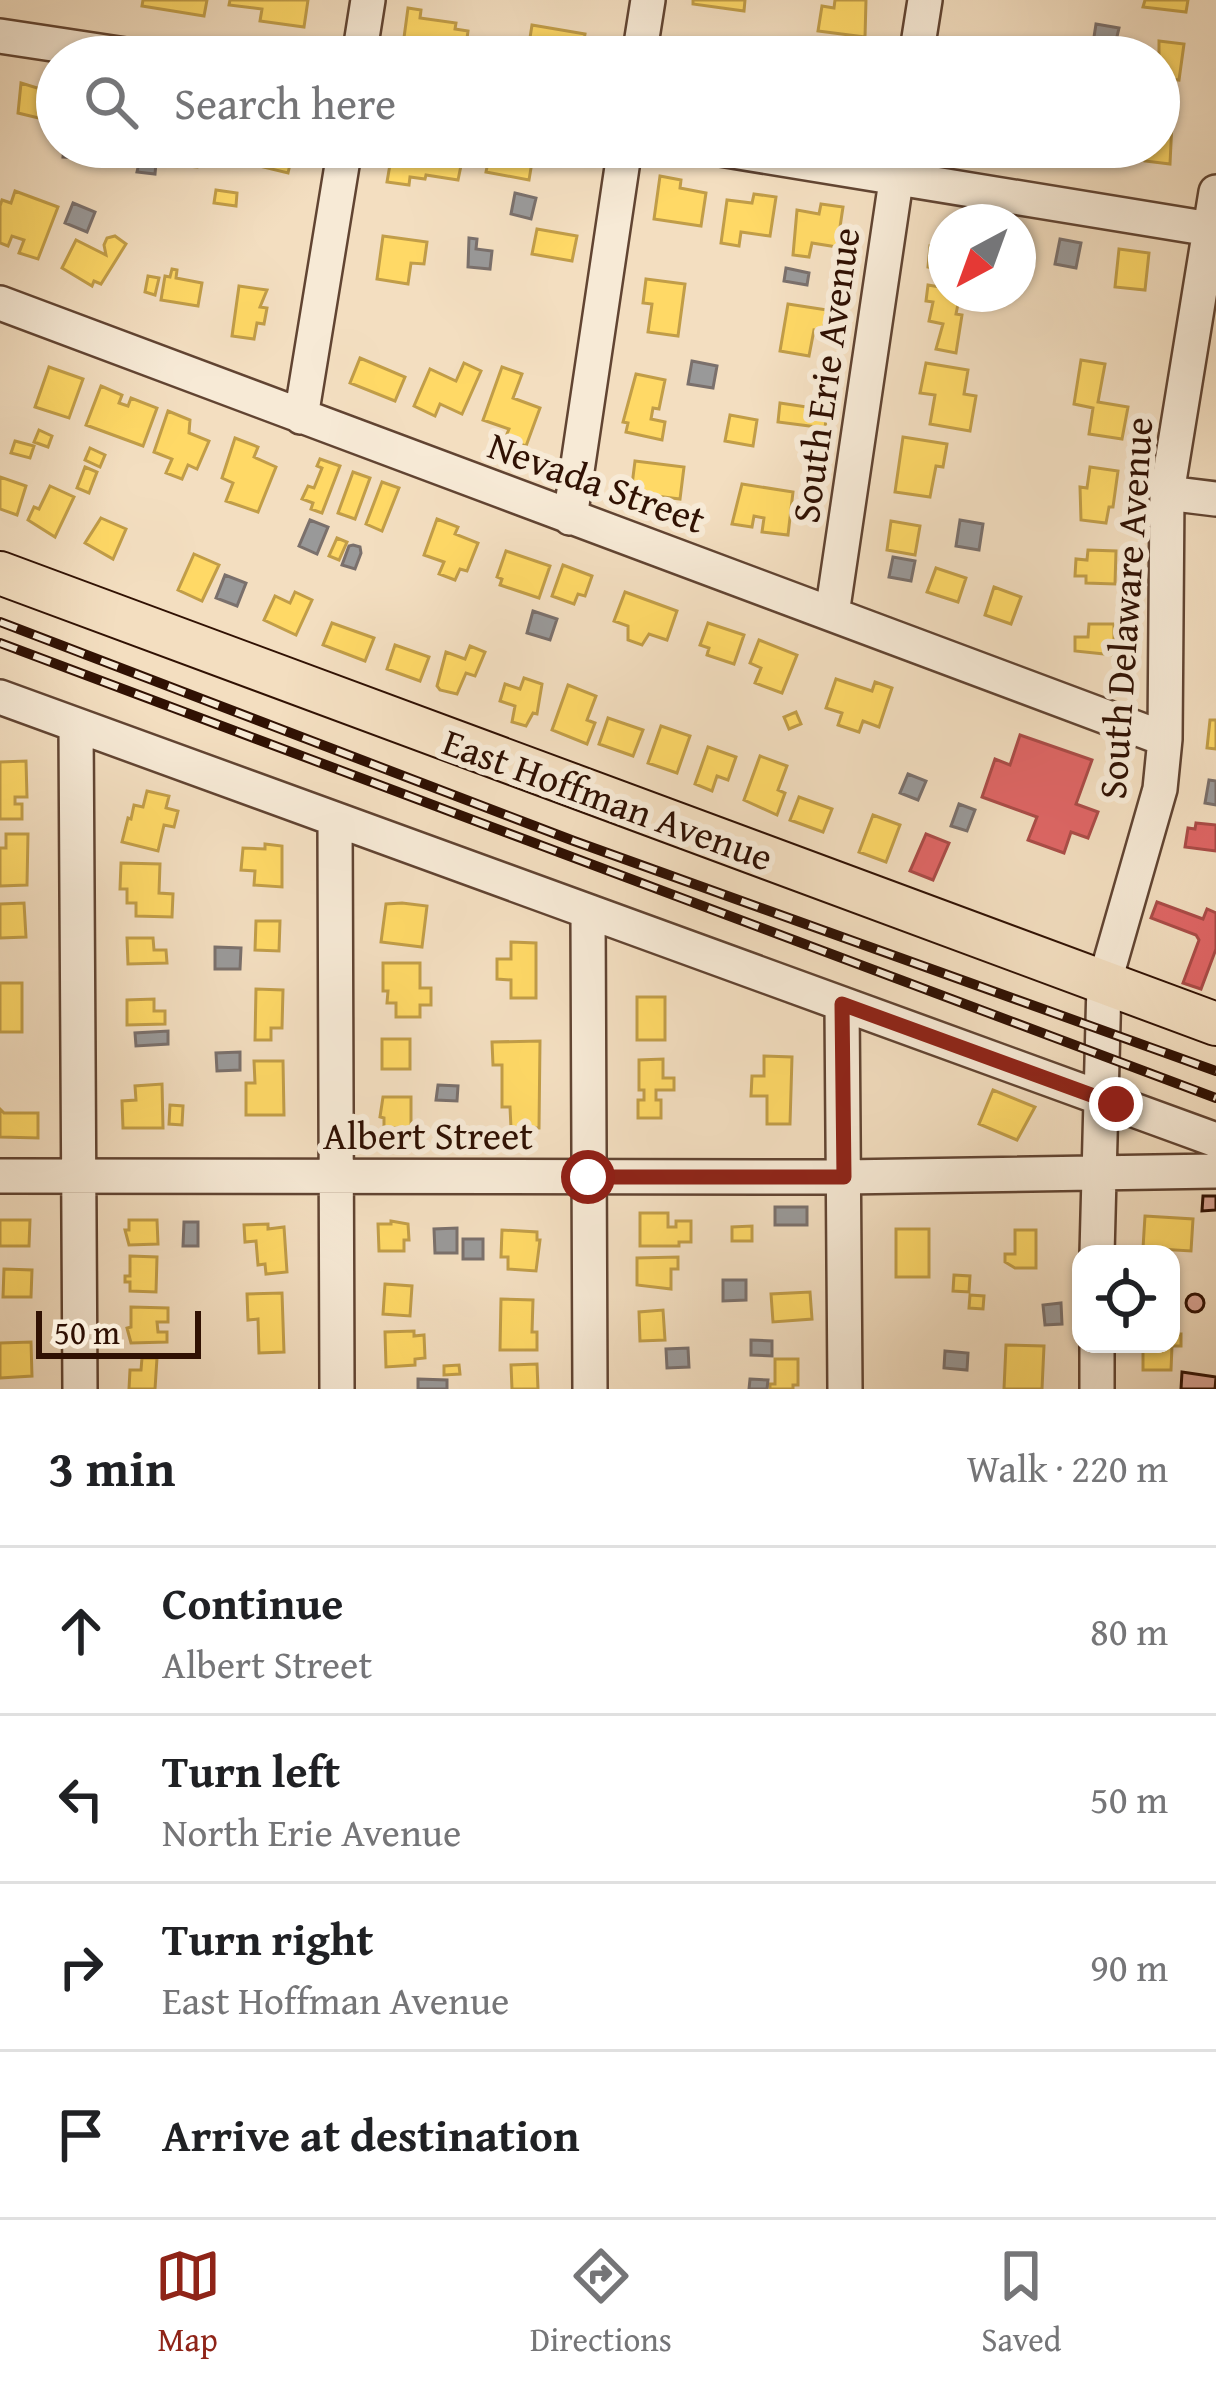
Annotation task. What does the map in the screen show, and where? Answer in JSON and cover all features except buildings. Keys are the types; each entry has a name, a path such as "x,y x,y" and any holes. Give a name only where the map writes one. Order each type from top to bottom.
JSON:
{"main road":[{"name":"East Hoffman Avenue","path":"0,573 1216,1024"}],"street":[{"path":"362,36 368,0"},
{"path":"642,36 648,0"},
{"path":"919,36 925,0"},
{"path":"0,36 36,41"},
{"path":"301,417 342,168"},
{"path":"570,518 622,168"},
{"name":"South Erie Avenue","path":"832,614 898,168"},
{"path":"927,168 1210,229"},
{"name":"South Delaware Avenue","path":"1097,1245 1104,984 1160,789 1165,739 1167,493 1216,192"},
{"name":"Nevada Street","path":"0,303 1165,739"},
{"path":"1167,493 1216,499"},
{"path":"0,697 1216,1140"},
{"path":"76,725 80,1389"},
{"path":"335,819 337,1389"},
{"path":"588,912 590,1389"},
{"path":"842,1004 845,1389"},
{"name":"Albert Street","path":"0,1176 844,1177 1216,1172"},
{"path":"1097,1353 1097,1389"}],"railway":[{"path":"0,622 574,841 1216,1071"},
{"path":"0,643 1216,1098"}],"route":[{"path":"588,1177 844,1177 842,1004 1116,1104"}]}
